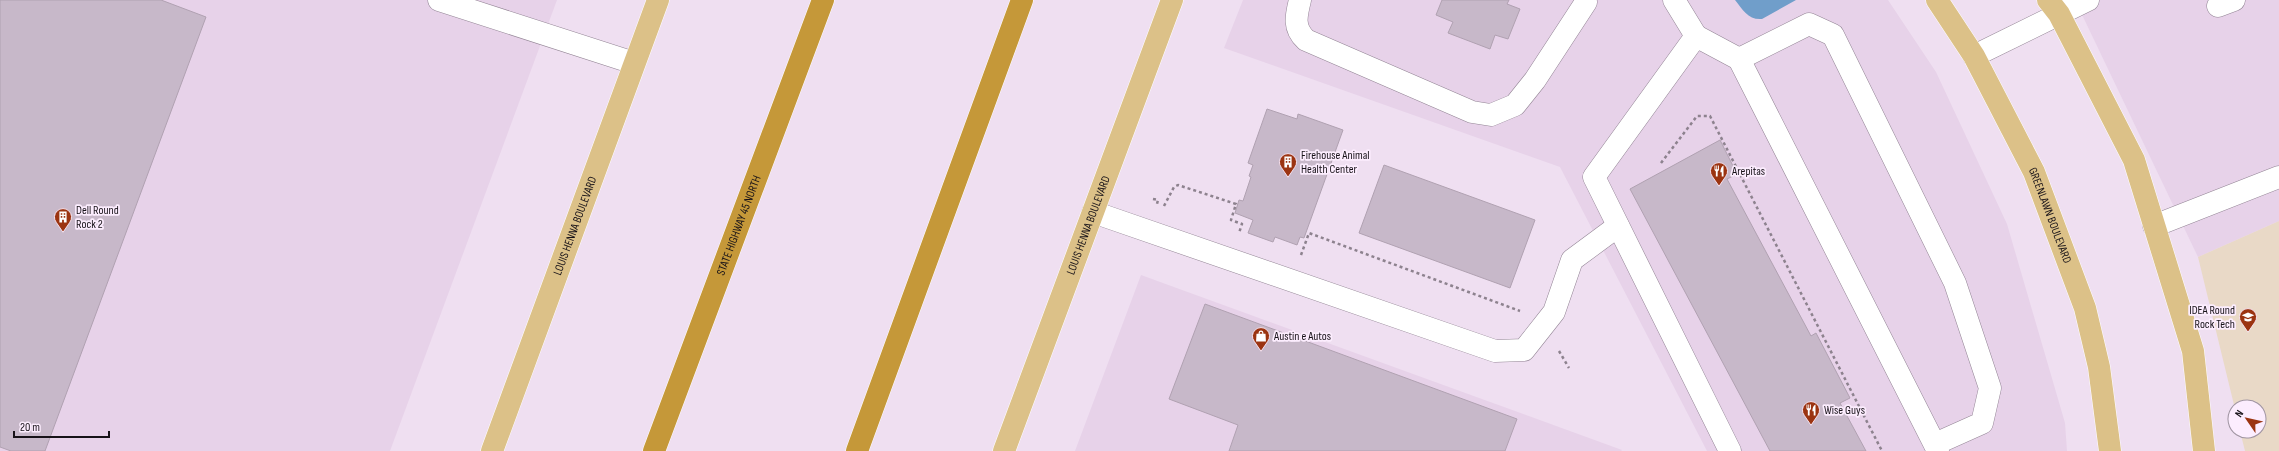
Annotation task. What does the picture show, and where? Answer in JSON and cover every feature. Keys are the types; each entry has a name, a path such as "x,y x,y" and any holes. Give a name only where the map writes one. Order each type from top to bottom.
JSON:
{"highway":[{"name":"STATE HIGHWAY 45 NORTH","path":"655,449 823,0"},
{"path":"858,451 1022,0"}],"main road":[{"name":"LOUIS HENNA BOULEVARD","path":"492,451 658,0"},
{"name":"LOUIS HENNA BOULEVARD","path":"1004,451 1172,0"},
{"name":"GREENLAWN BOULEVARD","path":"1937,0 1974,56 2034,172 2085,308 2099,367 2110,451"},
{"path":"2053,7 2134,160 2192,352 2204,451"}],"lane":[{"path":"439,0 634,63"},
{"path":"1300,0 1297,25 1298,33 1306,40 1472,112 1492,115 1515,105 1535,80 1585,1"},
{"path":"1674,0 1696,36 1739,59 1936,448 1982,423 1990,388 1955,283 1832,34 1809,24 1739,59"},
{"path":"1974,56 2053,7 2088,0"},
{"path":"1696,36 1594,177 1730,451"},
{"path":"2154,226 2279,177"},
{"path":"1093,212 1495,351 1524,350 1554,312 1572,260 1618,226"}],"path":[{"path":"1661,163 1697,116 1710,116 1882,451"},
{"path":"1152,199 1158,200 1156,204 1165,206 1174,187 1178,186 1236,204 1231,220 1242,224 1237,238"},
{"path":"1300,260 1309,233 1527,313"},
{"path":"1557,347 1568,368"}],"shaded area":[{"path":"0,0 557,0 390,451 0,451"},
{"path":"1243,0 1888,0 1936,72 2007,224 2065,423 2067,451 1707,451 1560,167 1224,48"},
{"path":"2075,0 2279,0 2279,221 2198,257"},
{"name":"IDEA Round Rock Tech","path":"2279,221 2279,451 2245,451 2242,439 2267,439 2267,399 2233,399 2198,257"},
{"path":"1141,275 1622,450 1075,451"}],"water":[{"path":"1735,0 1796,0 1762,19 1757,19 1749,16 1743,11"}],"building":[{"name":"Dell Round Rock 2","path":"0,0 161,0 206,17 45,451 11,451 0,447"},
{"path":"1442,0 1509,0 1507,4 1520,9 1508,39 1495,35 1490,49 1448,33 1453,22 1436,15"},
{"name":"Firehouse Animal Health Center","path":"1267,109 1297,119 1298,114 1343,130 1304,238 1300,237 1297,245 1275,237 1273,242 1248,233 1253,220 1235,213 1239,200 1243,201 1251,177 1249,176 1253,165 1248,163"},
{"path":"1720,140 1737,174 1727,179 1811,336 1816,333 1850,398 1840,403 1866,451 1770,451 1630,189"},
{"path":"1384,165 1535,220 1510,288 1359,233"},
{"name":"Austin e Autos","path":"1205,304 1517,419 1505,451 1229,451 1238,425 1169,399"}],"place":[{"name":"Firehouse Animal Health Center","path":"1288,177"},
{"name":"Arepitas","path":"1719,186"},
{"name":"Dell Round Rock 2","path":"63,232"},
{"name":"IDEA Round Rock Tech","path":"2248,332"},
{"name":"Austin e Autos","path":"1261,351"},
{"name":"Wise Guys","path":"1811,425"}]}
